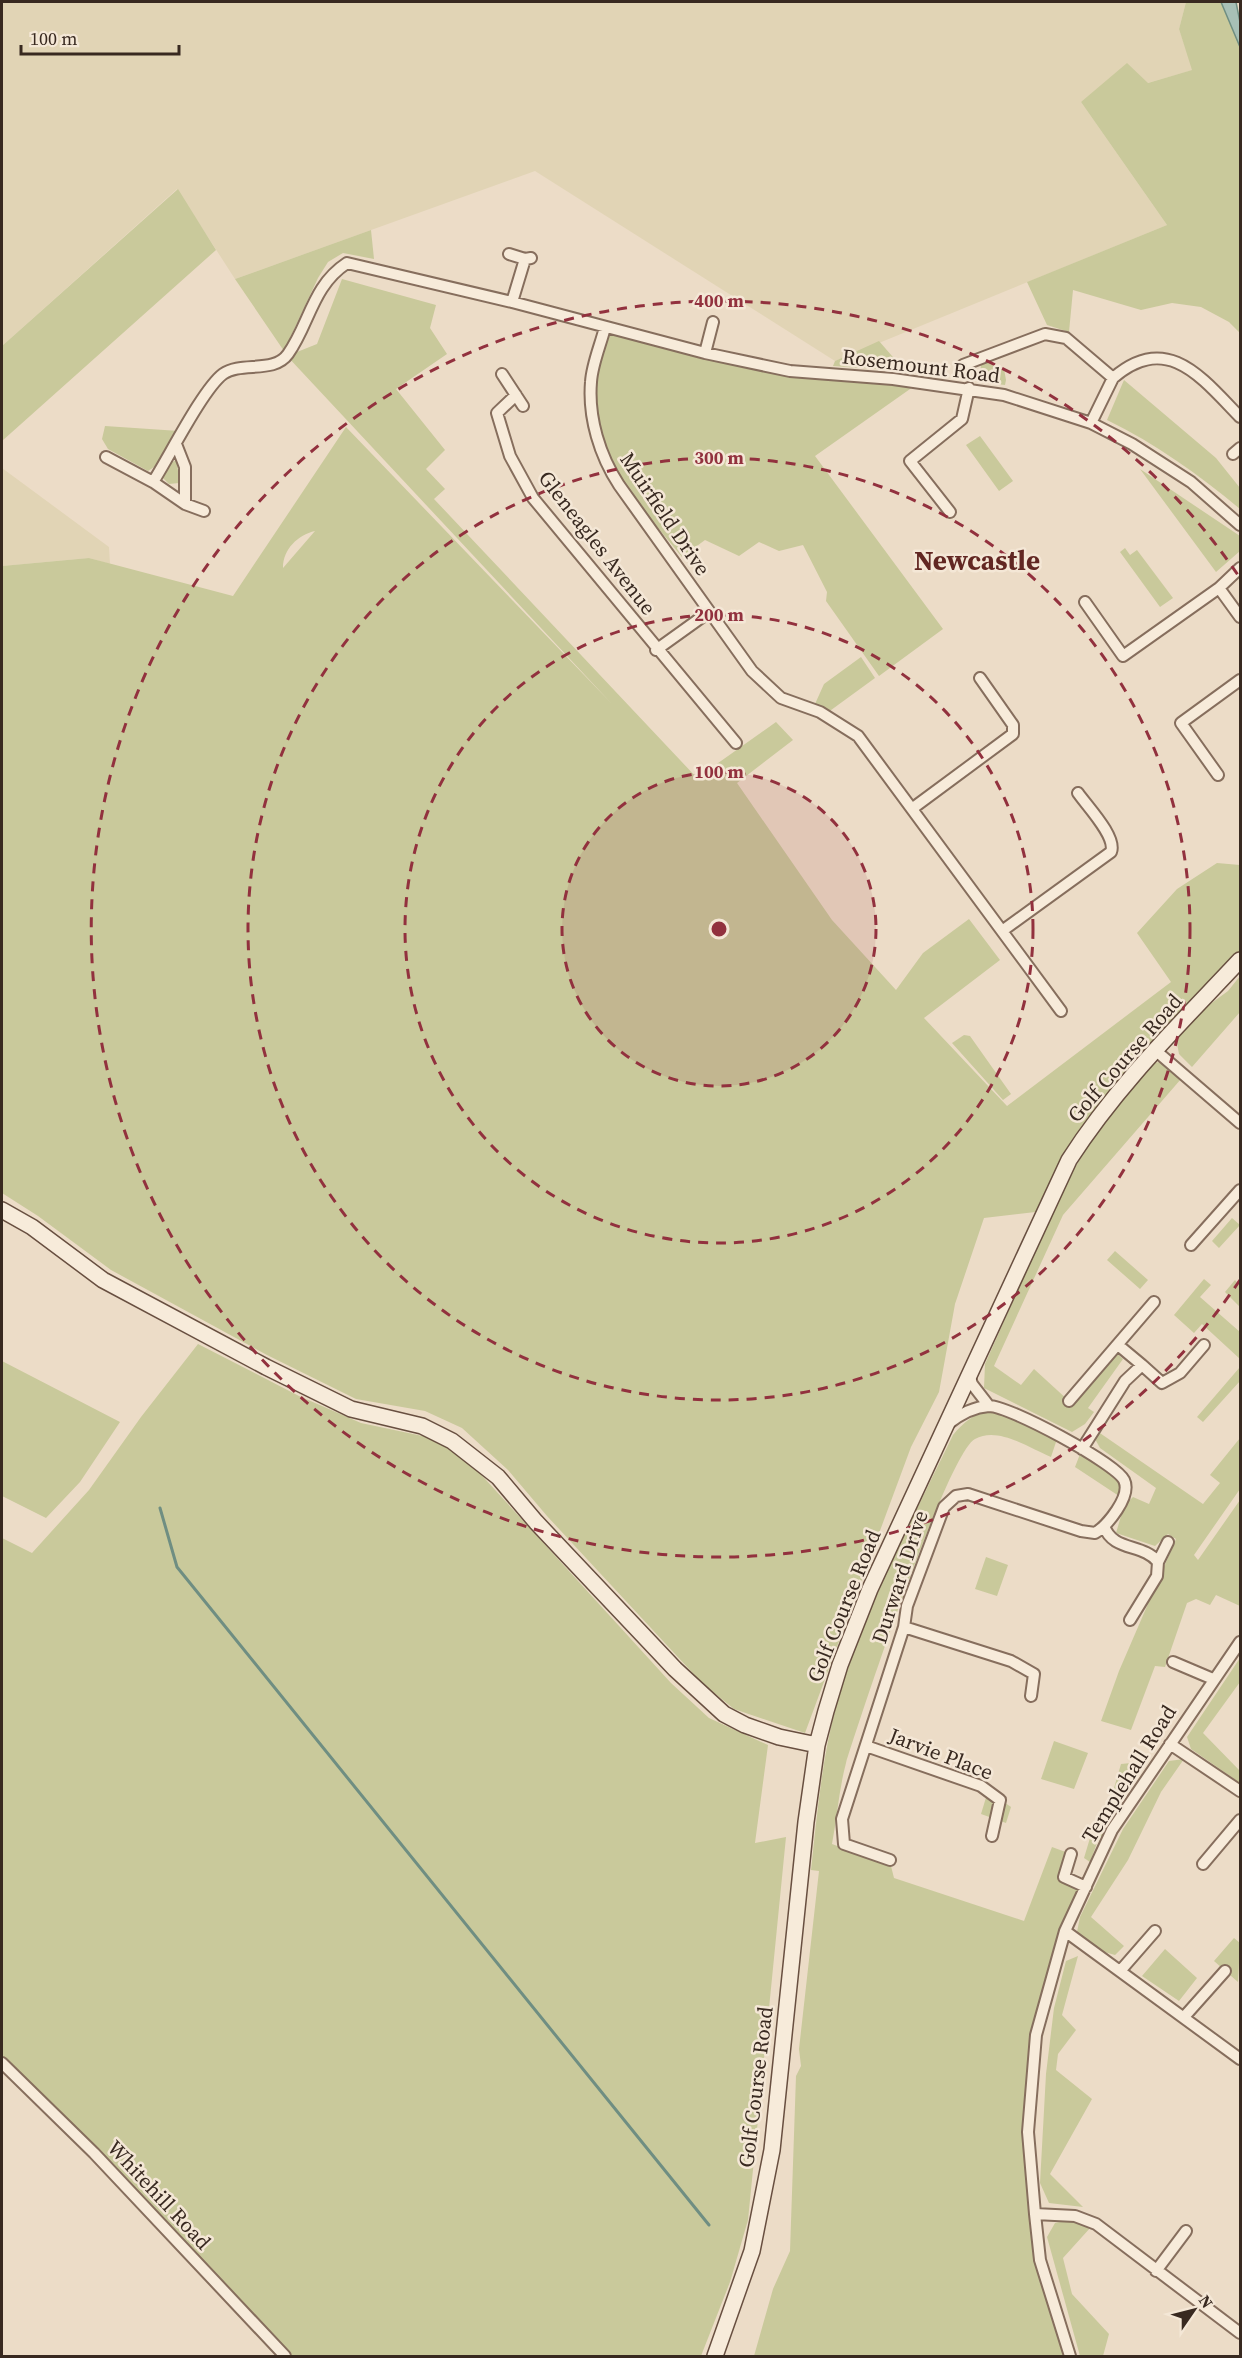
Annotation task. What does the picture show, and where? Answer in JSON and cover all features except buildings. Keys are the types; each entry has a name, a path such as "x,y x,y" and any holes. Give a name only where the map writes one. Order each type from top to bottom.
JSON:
{"street":[{"path":"509,254 528,258 512,302"},
{"name":"Rosemount Road","path":"176,444 212,384 222,375 233,370 267,366 287,356 330,274 347,263 512,302 705,353 790,371 969,388 1004,395 1091,423 1132,444 1191,482 1240,525"},
{"path":"705,353 712,322"},
{"name":"Muirfield Drive","path":"605,327 591,381 593,418 605,464 752,671 781,698 820,712 858,736 1061,1011"},
{"path":"963,365 1045,334 1066,338 1113,378"},
{"path":"1091,423 1113,378 1124,369 1155,356 1186,366 1240,417"},
{"path":"502,374 523,406"},
{"path":"950,512 910,461 962,419 969,388"},
{"name":"Gleneagles Avenue","path":"516,395 497,413 510,456 532,498 656,650 736,743"},
{"path":"153,482 176,444"},
{"path":"176,444 185,467 185,504"},
{"path":"106,456 153,482 185,504 204,511"},
{"path":"1085,602 1123,656 1219,588 1240,568"},
{"path":"1219,588 1240,617"},
{"path":"656,650 709,612"},
{"path":"913,808 1013,734 1013,725 980,678"},
{"path":"1218,775 1181,723 1240,680"},
{"path":"1002,931 1112,852 1110,837 1078,793"},
{"name":"Golf Course Road","path":"715,2356 752,2251 772,2150 797,1904 818,1745 853,1629 943,1429 1070,1160 1092,1124 1155,1050 1240,960"},
{"path":"1155,1050 1240,1123"},
{"path":"1191,1245 1240,1190"},
{"path":"2,1210 32,1227 103,1280 266,1367 351,1409 422,1426 452,1441 498,1477 536,1521 675,1669 724,1714 745,1725 779,1737 818,1745"},
{"path":"1069,1401 1154,1302"},
{"path":"1118,1345 1162,1383 1180,1373 1204,1345"},
{"path":"1082,1449 1125,1381 1142,1365"},
{"path":"969,1374 972,1384 989,1406"},
{"path":"943,1429 965,1412 989,1406 1011,1412 1082,1449 1114,1471 1125,1482 1122,1498 1104,1526 1114,1542 1147,1554 1158,1562"},
{"name":"Durward Drive","path":"890,1860 844,1844 842,1819 904,1628 907,1606 944,1507 956,1496 968,1494 1088,1533 1095,1533 1104,1526"},
{"path":"1130,1620 1156,1576 1158,1562 1168,1542"},
{"path":"904,1628 1011,1661 1034,1674 1031,1696"},
{"name":"Templehall Road","path":"1070,2356 1041,2260 1035,2214 1028,2132 1036,2035 1065,1931 1112,1830 1240,1642"},
{"path":"1173,1662 1213,1680"},
{"path":"1170,1744 1240,1791"},
{"name":"Jarvie Place","path":"866,1746 981,1786 1000,1800 992,1836"},
{"path":"1203,1864 1240,1820"},
{"path":"1071,1854 1064,1877 1086,1887"},
{"path":"1065,1931 1240,2059"},
{"path":"1121,1970 1155,1931"},
{"path":"1184,2017 1225,1971"},
{"name":"Whitehill Road","path":"2,2063 93,2154 285,2356"},
{"path":"1035,2214 1075,2216 1096,2224 1240,2333"},
{"path":"1156,2271 1186,2231"}],"shaded area":[{"path":"2,2 1186,2 1179,29 1193,70 1081,102 1167,225 835,361 535,171 235,279 177,189 2,346"},
{"path":"1221,2 1236,2 1240,22 1240,47"},
{"path":"2,468 109,547 110,564 89,558 2,566"}],"green space":[{"path":"1186,2 1221,2 1240,47 1240,333 1229,322 1201,307 1172,303 1141,310 1073,290 1069,332 1047,325 1027,282 1167,225 1081,102 1127,63 1148,83 1192,70 1179,29"},
{"path":"178,189 216,250 2,441 2,346"},
{"path":"371,230 374,259 343,253 328,262 318,278 284,351 235,279"},
{"path":"342,279 436,305 430,328 447,354 396,389 445,450 426,469 445,489 434,499 697,778 776,722 793,740 737,783 832,920 896,990 923,953 969,919 1000,960 924,1018 1007,1106 1171,982 1137,933 1177,889 1217,863 1240,865 1240,960 1116,1094 1044,1211 984,1218 955,1304 939,1392 911,1447 805,1733 734,1709 702,1683 547,1516 508,1470 462,1428 425,1411 356,1399 267,1355 111,1270 38,1216 2,1193 2,566 89,558 233,596 346,427 612,704 287,356 317,344","holes":["315,531 283,568 286,555 297,539"]},
{"path":"605,327 790,371 920,382 815,456 943,629 879,676 826,601 827,592 803,545 779,551 759,542 739,556 705,540 682,557 605,464 591,381"},
{"path":"879,341 905,371 833,366 835,361"},
{"path":"989,360 998,371 1004,369 1005,385 980,382 981,361"},
{"path":"1124,380 1216,458 1240,488 1240,509 1176,460 1107,420"},
{"path":"105,426 179,431 157,465 148,471 108,449 102,439"},
{"path":"980,436 1013,481 999,491 966,445"},
{"path":"177,460 179,483 169,484 163,478 172,462"},
{"path":"1140,469 1240,536 1240,551 1216,572"},
{"path":"1125,548 1130,555 1137,550 1173,598 1160,607 1120,552"},
{"path":"861,657 875,678 827,713 815,704 824,684"},
{"path":"1240,976 1240,1012 1192,1067 1179,1054 1176,1038 1194,1016 1228,991"},
{"path":"964,1035 970,1036 1011,1094 1003,1100 952,1043"},
{"path":"1162,1062 1181,1079 1063,1215 994,1366 1021,1385 1034,1369 1069,1401 1113,1350 1123,1359 1088,1408 1094,1412 1085,1424 1072,1432 984,1388 985,1364 1065,1184 1093,1138 1150,1063"},
{"path":"1232,1218 1240,1225 1219,1248 1212,1241"},
{"path":"1115,1251 1148,1280 1140,1289 1107,1260"},
{"path":"1204,1279 1211,1285 1200,1297 1240,1332 1240,1359 1202,1324 1194,1333 1174,1315"},
{"path":"1235,1280 1240,1286 1240,1307 1225,1292"},
{"path":"198,1344 299,1396 361,1423 432,1438 465,1457 671,1683 709,1718 768,1745 755,1843 786,1837 748,2220 730,2282 701,2356 285,2356 2,2063 2,1538 32,1553 89,1490 141,1417"},
{"path":"2,1361 120,1422 80,1482 46,1518 2,1496"},
{"path":"1240,1367 1240,1381 1203,1422 1197,1417"},
{"path":"990,1410 1058,1436 1051,1457 1013,1440 993,1435 975,1439 962,1455 926,1536 868,1696 846,1763 832,1844 891,1866 894,1878 1024,1921 1052,1847 1071,1854 1064,1877 1086,1887 1036,2035 1028,2132 1035,2214 1063,2356 754,2356 773,2289 790,2251 796,2076 801,2066 799,2049 819,1871 811,1870 827,1744 832,1723 848,1668 874,1600 953,1435 969,1419"},
{"path":"1094,1429 1203,1504 1220,1483 1210,1475 1240,1438 1240,1489 1194,1555 1198,1560 1240,1500 1240,1606 1216,1595 1210,1605 1196,1599 1187,1603 1165,1667 1155,1666 1131,1730 1101,1721 1119,1671 1176,1539 1168,1534 1155,1546 1116,1533 1124,1506 1133,1497 1149,1504 1156,1488 1100,1448 1095,1439"},
{"path":"1082,1449 1121,1476 1122,1498 1075,1467"},
{"path":"986,1557 1008,1565 997,1596 975,1589"},
{"path":"1240,1658 1240,1682 1203,1733 1240,1771 1240,1783 1191,1749 1187,1737"},
{"path":"1054,1741 1088,1753 1074,1789 1041,1779"},
{"path":"1184,1759 1161,1792 1128,1860 1091,1917 1124,1946 1115,1955 1101,1951 1077,1932 1080,1917 1123,1829 1169,1761"},
{"path":"1131,1763 1110,1824 1097,1843 1090,1862 1084,1858 1090,1838 1105,1819 1121,1764"},
{"path":"988,1791 1011,1807 1006,1823 981,1814"},
{"path":"1234,1938 1240,1943 1238,1982 1214,1961"},
{"path":"1165,1949 1197,1978 1179,2001 1142,1976"},
{"path":"1078,1956 1062,2015 1076,2030 1058,2054 1056,2070 1092,2099 1050,2174 1083,2207 1049,2203 1040,2183 1046,2074 1054,2008 1066,1961"},
{"path":"1074,2219 1091,2227 1063,2258 1072,2294 1109,2334 1103,2356 1080,2356 1047,2237 1055,2223"}],"waterway":[{"path":"160,1508 177,1567 709,2225"}],"district":[{"name":"Newcastle","path":"977,561"}]}
